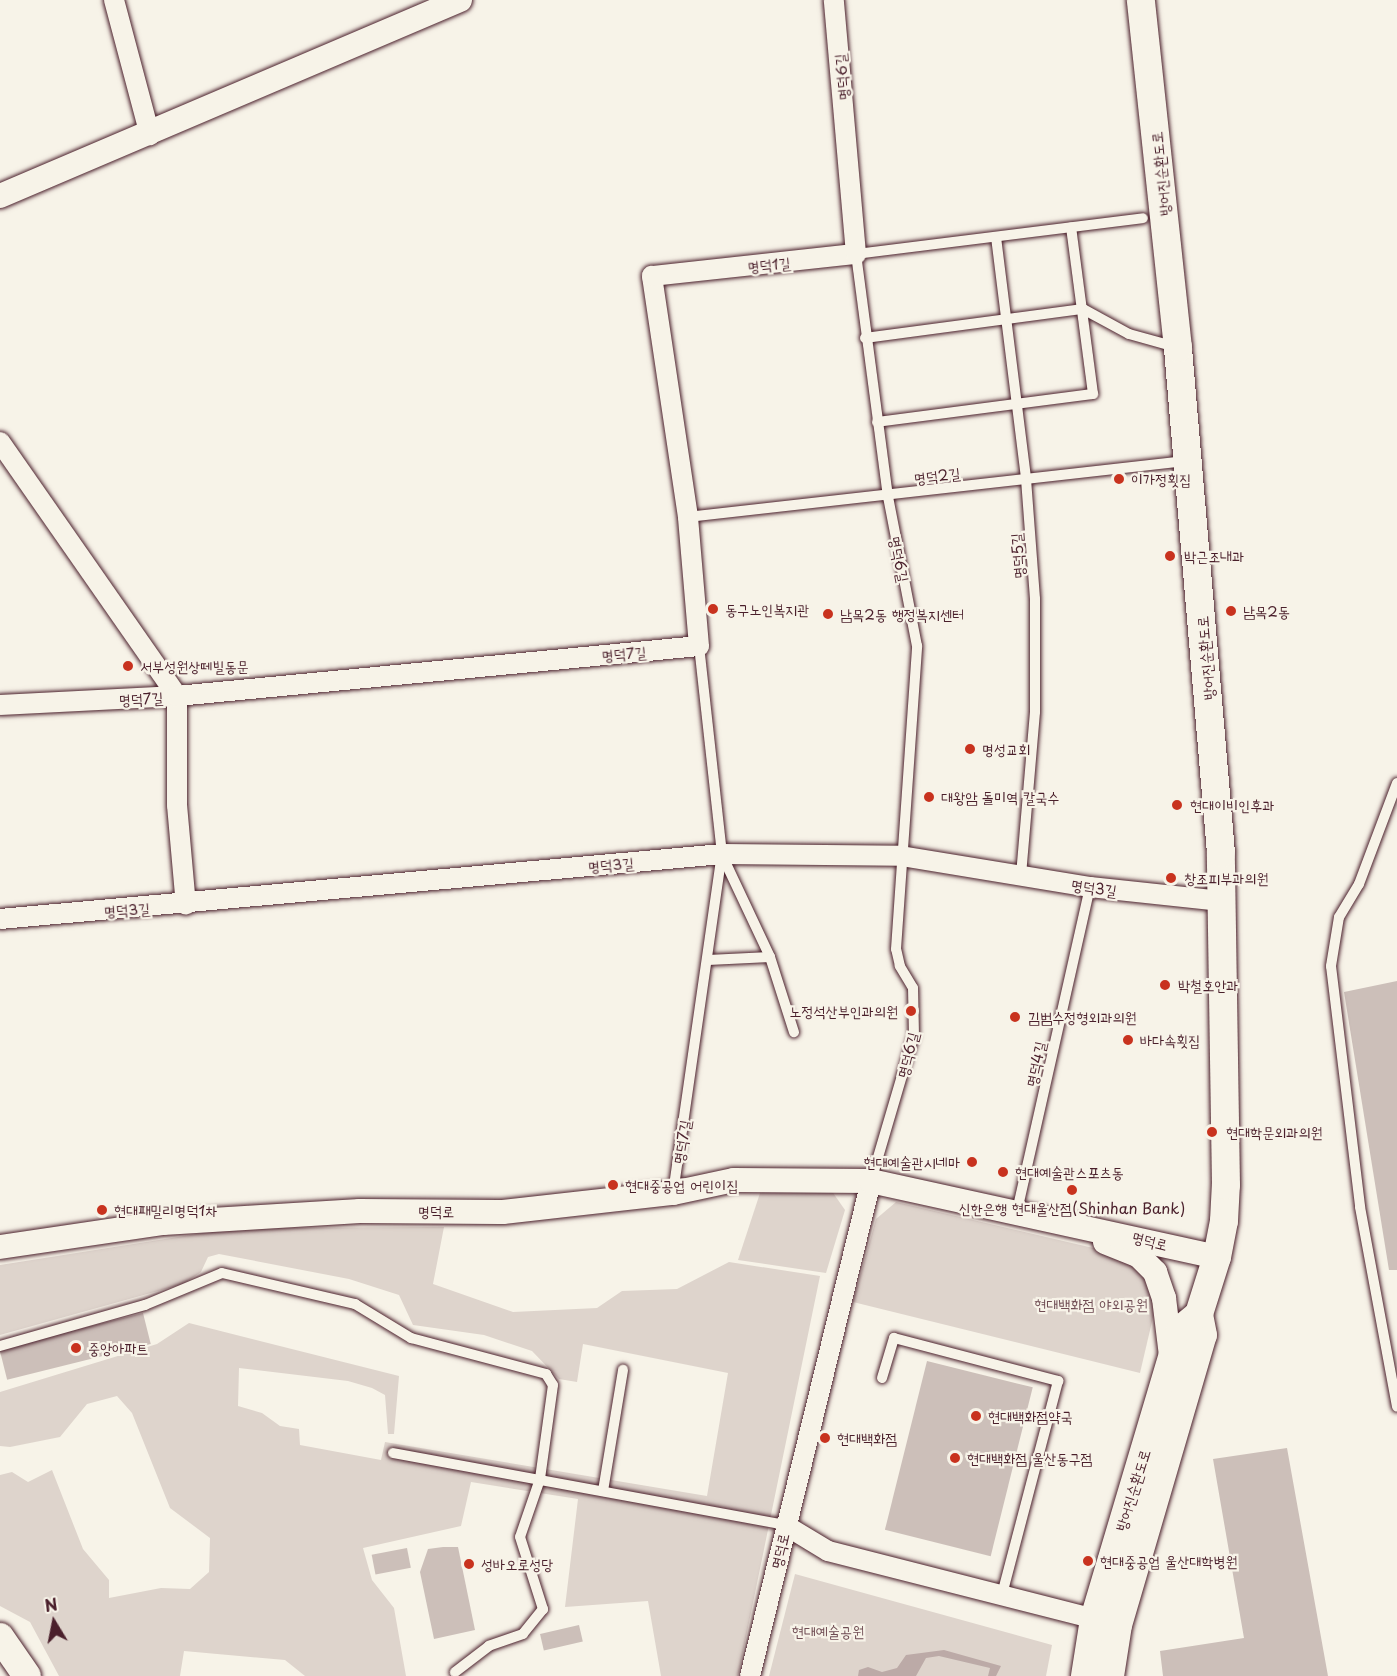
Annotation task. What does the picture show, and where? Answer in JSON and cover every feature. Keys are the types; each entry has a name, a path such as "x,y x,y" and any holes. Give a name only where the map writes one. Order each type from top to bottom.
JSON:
{"main road":[{"name":"방어진순환도로","path":"1085,1676 1094,1619 1180,1330 1198,1314 1217,1257 1226,1185 1221,853 1189,460 1141,0"},
{"name":"방어진순환도로","path":"1110,1676 1118,1625 1203,1335 1198,1314"},
{"path":"0,1637 27,1676"}],"street":[{"path":"114,0 150,135"},
{"path":"0,196 150,135 460,0"},
{"name":"명덕6길","path":"834,0 856,254"},
{"name":"명덕1길","path":"699,646 688,517 651,276 856,254"},
{"path":"0,442 177,696 177,805 186,905"},
{"name":"명덕7길","path":"0,705 177,696 699,646"},
{"name":"명덕3길","path":"0,919 186,905 722,854 901,856 1090,887 1221,901"},
{"name":"명덕로","path":"0,1247 163,1223 360,1211 503,1212 673,1193 735,1180 871,1181 1081,1225 1217,1257"},
{"name":"명덕로","path":"750,1676 785,1525 871,1181"},
{"path":"1081,1225 1104,1241 1139,1256 1155,1272 1164,1298 1171,1359"},
{"path":"785,1525 828,1551 1094,1619"}],"lane":[{"name":"명덕1길","path":"856,254 1143,218"},
{"path":"877,422 1093,394 1071,227"},
{"name":"명덕5길","path":"996,237 1026,479 1035,599 1035,712 1021,874"},
{"name":"명덕6길","path":"856,254 888,496 917,646 896,949 912,988 914,1035 871,1181"},
{"path":"866,338 1083,309 1129,334 1178,348"},
{"name":"명덕2길","path":"688,517 1189,460"},
{"name":"명덕7길","path":"673,1193 722,854 699,646"},
{"path":"1397,783 1359,884 1340,917 1330,966 1360,1207 1397,1407"},
{"path":"722,854 770,957 794,1032"},
{"name":"명덕4길","path":"1017,1211 1090,887"},
{"path":"708,960 770,957"},
{"path":"0,1346 145,1305 222,1273 344,1302 374,1313 411,1338 546,1374 553,1385 540,1479 520,1537 543,1609 524,1634 489,1646 455,1672"},
{"path":"882,1378 894,1338 1058,1381 1002,1594"},
{"path":"603,1491 623,1370"},
{"path":"393,1453 785,1525"}],"green space":[{"path":"762,1187 829,1187 845,1210 826,1273 738,1260"},
{"name":"현대백화점 야외공원","path":"896,1202 1132,1257 1153,1289 1154,1313 1140,1373 853,1302 876,1219"},
{"path":"444,1227 433,1284 513,1312 597,1308 622,1291 677,1289 729,1262 820,1276 738,1676 661,1676 648,1601 565,1607 578,1499 471,1482 461,1526 363,1548 372,1580 394,1608 406,1676 305,1676 285,1660 184,1651 180,1676 59,1676 30,1622 0,1606 0,1475 12,1472 28,1482 52,1470 83,1549 109,1580 109,1598 161,1588 190,1589 209,1572 210,1538 170,1508 132,1413 117,1396 87,1404 60,1437 10,1447 0,1446 0,1392 157,1344 189,1323 399,1376 394,1434 388,1434 385,1395 372,1388 348,1381 239,1368 238,1406 262,1413 280,1426 299,1429 300,1445 381,1460 385,1442 707,1496 728,1373 583,1344 577,1382 559,1379 532,1351 484,1335 413,1325 399,1295 349,1279 219,1254 208,1257 201,1272 183,1284 0,1335 0,1265 235,1228"},
{"name":"현대예술공원","path":"795,1574 1052,1645 1046,1676 769,1676"}],"shaded area":[{"path":"944,1650 1001,1666 996,1676 988,1676 990,1668 939,1656 926,1658 916,1676 858,1676 859,1670 868,1667 882,1672 897,1668 906,1655"}],"building":[{"path":"1397,981 1397,1270 1389,1270 1344,992"},
{"name":"중앙아파트","path":"143,1313 151,1344 7,1380 0,1349"},
{"name":"현대백화점 울산동구점","path":"927,1361 1033,1387 991,1556 885,1530"},
{"path":"1287,1448 1328,1676 1163,1676 1160,1651 1244,1638 1213,1459"},
{"name":"성바오로성당","path":"458,1547 475,1630 434,1639 420,1572 428,1549"},
{"path":"407,1548 411,1568 375,1575 372,1555"},
{"path":"579,1625 583,1642 544,1651 540,1634"}],"place":[{"name":"이가정횟집","path":"1119,479"},
{"name":"박근조내과","path":"1170,556"},
{"name":"동구노인복지관","path":"713,609"},
{"name":"남목2동","path":"1231,611"},
{"name":"남목2동 행정복지센터","path":"828,614"},
{"name":"서부성원상떼빌동문","path":"128,666"},
{"name":"명성교회","path":"970,749"},
{"name":"대왕암 돌미역 칼국수","path":"929,797"},
{"name":"현대이비인후과","path":"1177,805"},
{"name":"창조피부과의원","path":"1171,878"},
{"name":"박철호안과","path":"1165,985"},
{"name":"노정석산부인과의원","path":"911,1011"},
{"name":"김범수정형외과의원","path":"1015,1017"},
{"name":"바다속횟집","path":"1128,1040"},
{"name":"현대학문외과의원","path":"1212,1132"},
{"name":"현대예술관시네마","path":"972,1162"},
{"name":"현대예술관스포츠동","path":"1003,1172"},
{"name":"현대중공업 어린이집","path":"613,1185"},
{"name":"신한은행 현대울산점(Shinhan Bank)","path":"1072,1190"},
{"name":"현대패밀리명덕1차","path":"102,1210"},
{"name":"중앙아파트","path":"76,1348"},
{"name":"현대백화점약국","path":"976,1416"},
{"name":"현대백화점","path":"825,1438"},
{"name":"현대백화점 울산동구점","path":"955,1458"},
{"name":"현대중공업 울산대학병원","path":"1088,1561"},
{"name":"성바오로성당","path":"469,1564"}]}
